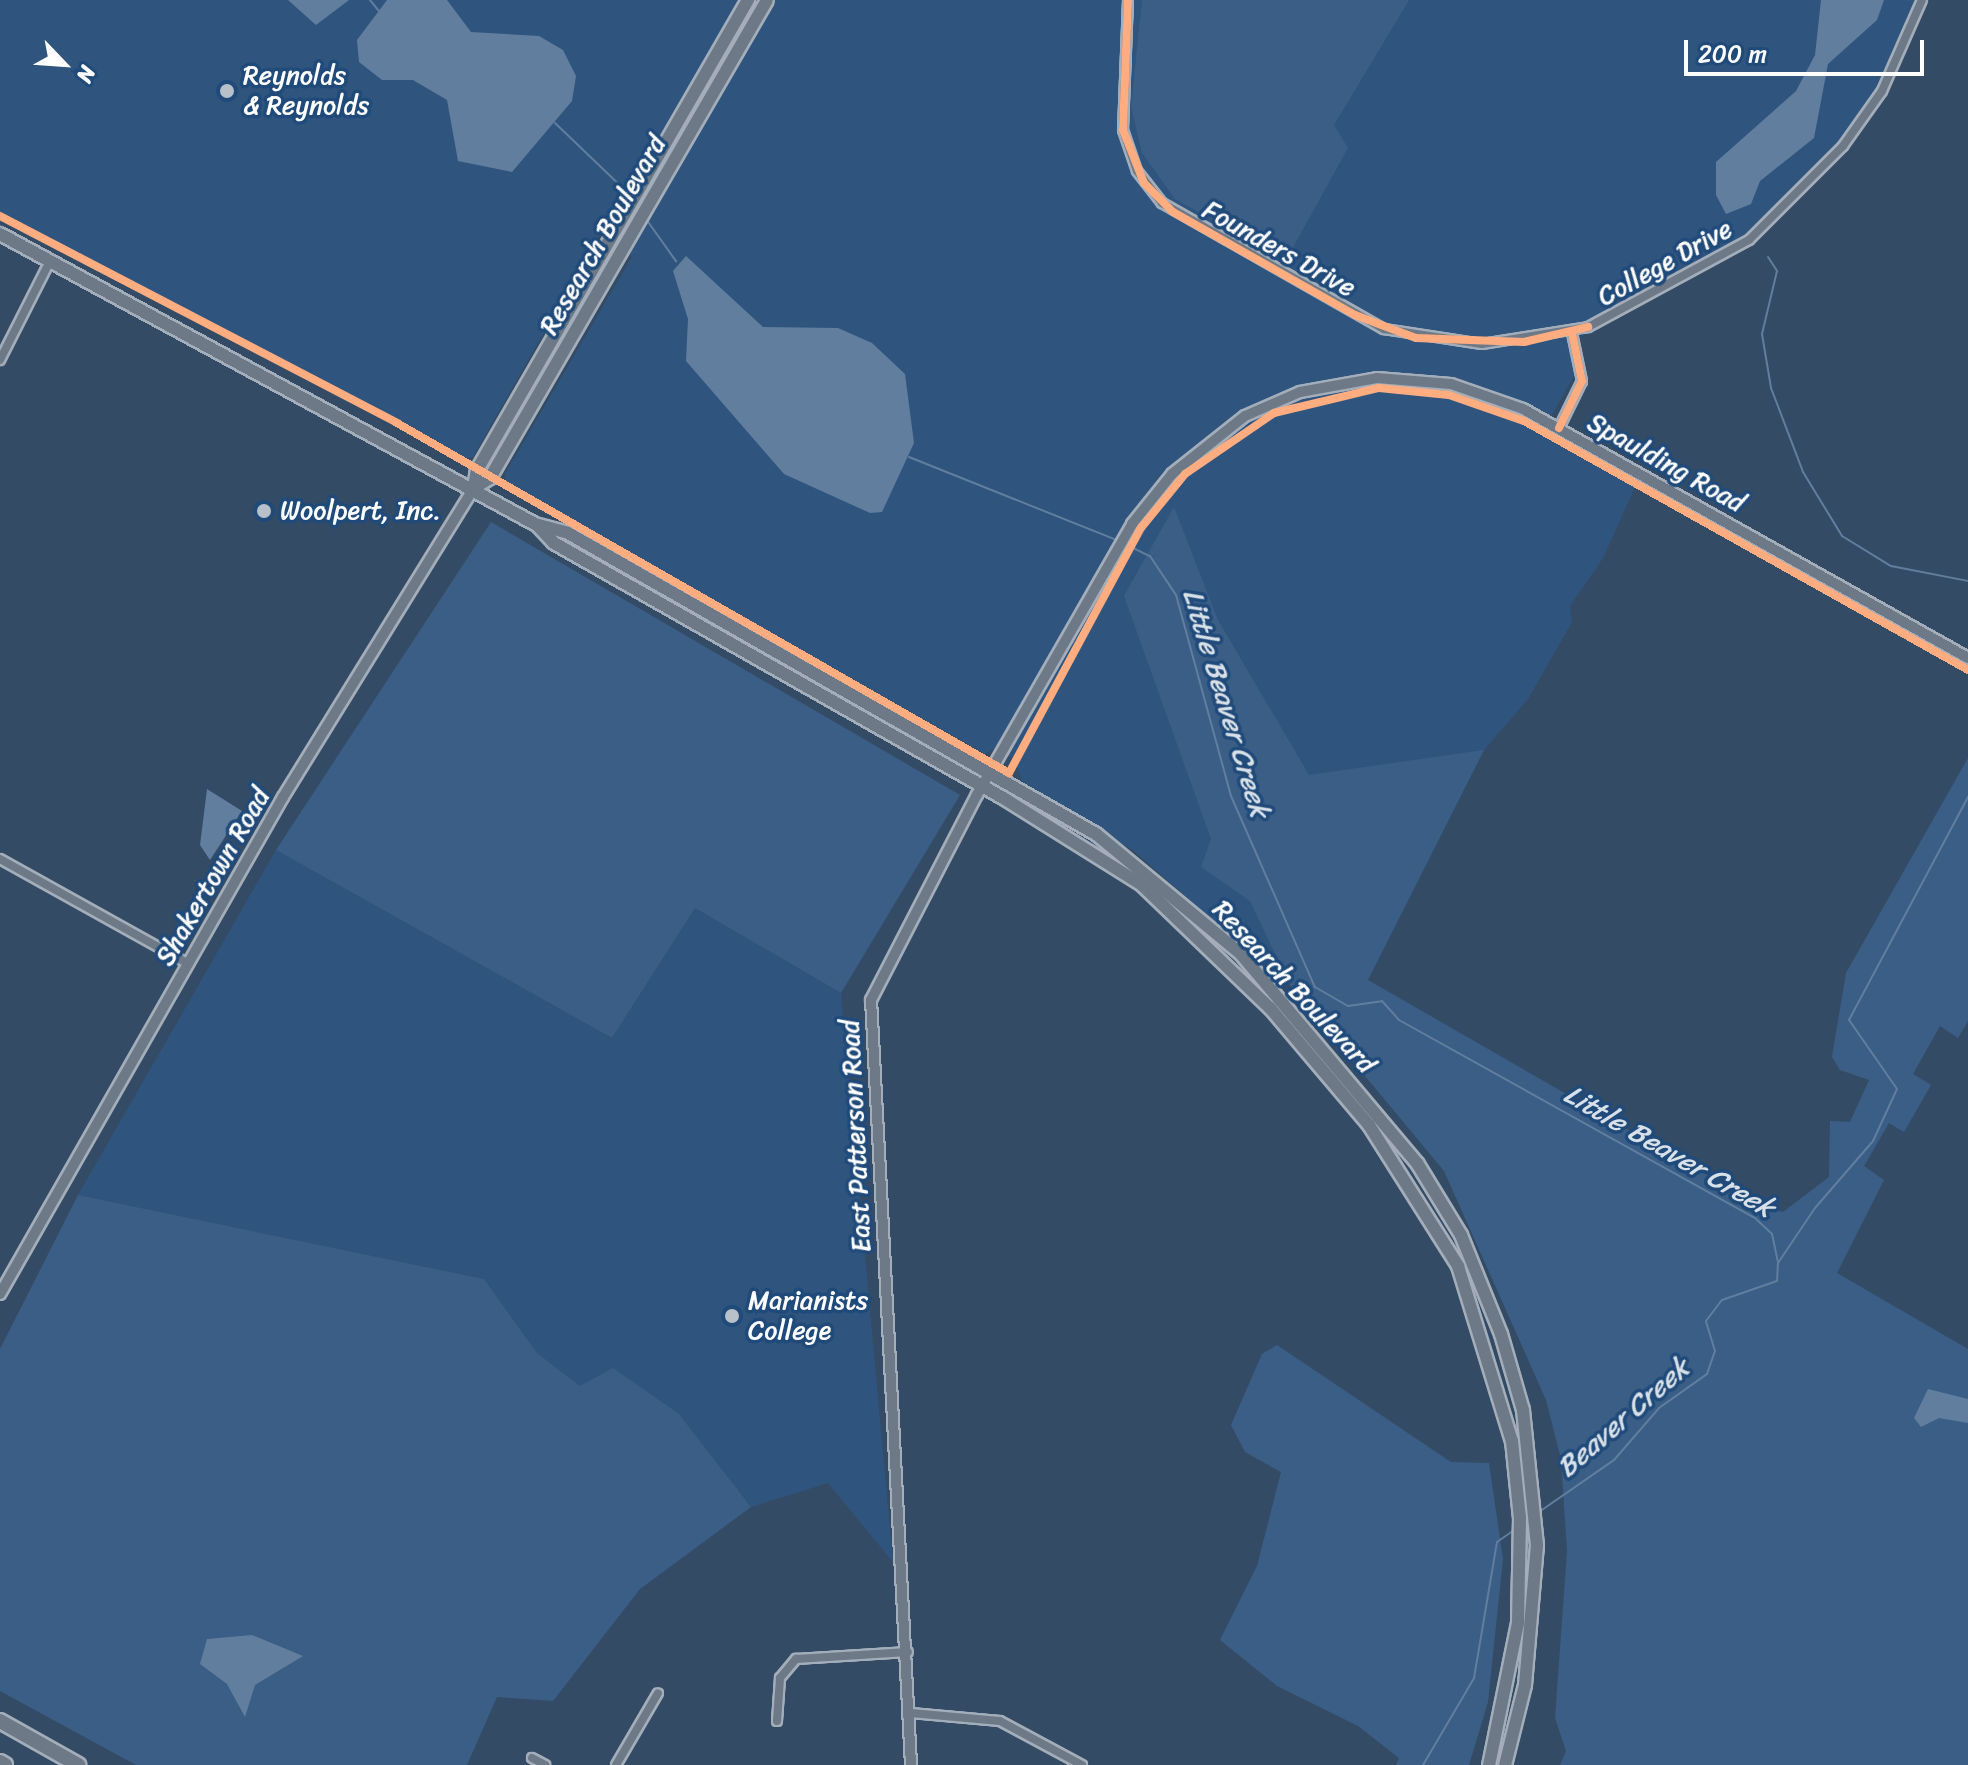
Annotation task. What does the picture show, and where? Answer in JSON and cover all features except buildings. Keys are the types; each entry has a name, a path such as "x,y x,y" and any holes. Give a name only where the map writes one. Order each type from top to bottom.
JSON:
{"highway":[{"path":"0,1721 78,1765"}],"main road":[{"name":"Research Boulevard","path":"474,488 477,470 748,0"},
{"name":"Research Boulevard","path":"474,488 490,478 767,0"},
{"path":"0,234 474,488"},
{"name":"Research Boulevard","path":"474,488 535,524 554,543 1089,848 1172,911 1270,1008 1369,1125 1458,1266 1498,1379 1517,1484 1521,1555 1506,1701 1489,1765"},
{"name":"Research Boulevard","path":"535,524 568,533 1096,834 1178,896 1240,953 1387,1122 1461,1235 1495,1320 1523,1410 1537,1545 1525,1685 1505,1765"},
{"path":"716,635 723,622"}],"street":[{"name":"Founders Drive","path":"1128,0 1123,130 1137,171 1173,212 1384,329 1482,344 1572,333 1588,327"},
{"name":"College Drive","path":"1588,327 1686,281 1796,200 1882,91 1922,0"},
{"path":"0,360 50,261"},
{"path":"1559,428 1582,381 1572,333"},
{"name":"Spaulding Road","path":"992,775 1132,524 1205,442 1300,392 1377,378 1434,381 1497,398 1559,428 1968,658"},
{"name":"Shakertown Road","path":"0,1294 189,964 474,488"},
{"name":"East Patterson Road","path":"911,1765 908,1652 871,1000 881,968 992,775"},
{"path":"0,859 189,964"},
{"path":"777,1721 780,1678 796,1659 908,1652"},
{"path":"616,1765 658,1693"},
{"path":"911,1713 990,1718 1082,1765"},
{"path":"1060,1765 1063,1754"},
{"path":"532,1758 545,1765"}],"shaded area":[{"path":"0,0 1922,0 1900,56 1864,115 1825,171 1777,219 1714,265 1572,334 1581,363 1542,433 1635,487 1603,558 1570,606 1572,622 1528,699 1484,750 1367,980 1304,975 1234,939 1134,851 1022,781 1015,760 995,748 985,754 506,483 505,474 632,257 603,229 473,457 465,458 0,214"},
{"path":"288,0 349,0 316,25"},
{"path":"387,0 447,0 471,32 539,36 563,50 576,76 572,101 512,172 458,161 447,100 413,80 382,80 359,62 357,40"},
{"path":"1142,0 1409,0 1334,125 1348,148 1286,260 1175,199 1142,153 1131,107"},
{"path":"1821,0 1884,0 1877,20 1828,64 1814,138 1760,181 1751,204 1726,214 1716,195 1716,162 1796,91 1815,55"},
{"path":"686,256 763,327 838,328 872,343 905,374 914,443 882,512 870,513 784,474 686,361 688,319 673,271"},
{"path":"1174,507 1218,620 1309,775 1484,750 1368,980 1763,1207 1783,1212 1829,1177 1830,1121 1850,1122 1869,1080 1840,1070 1832,1057 1846,973 1968,758 1968,1021 1958,1038 1940,1026 1913,1074 1931,1085 1904,1132 1889,1123 1864,1166 1884,1180 1837,1273 1968,1349 1968,1765 1560,1765 1566,1751 1555,1718 1567,1551 1561,1459 1546,1400 1444,1171 1291,987 1250,901 1201,867 1211,839 1124,596"},
{"path":"491,522 960,795 841,993 695,908 612,1038 276,850"},
{"path":"207,789 242,811 210,860 200,845"},
{"path":"276,850 612,1038 695,908 841,993 893,1562 828,1483 751,1507 679,1414 580,1386 537,1353 484,1279 78,1195"},
{"path":"78,1195 484,1279 537,1353 580,1386 613,1368 679,1414 751,1507 640,1589 553,1701 497,1697 467,1765 136,1765 0,1691 0,1349"},
{"path":"1277,1345 1451,1462 1489,1463 1503,1559 1488,1702 1469,1765 1396,1765 1399,1758 1358,1726 1277,1686 1220,1640 1257,1566 1281,1472 1245,1452 1231,1425 1262,1354"},
{"path":"1928,1389 1968,1399 1968,1423 1939,1418 1921,1427 1914,1418"},
{"path":"252,1635 303,1656 255,1685 245,1717 227,1684 200,1664 207,1639"}],"waterway":[{"path":"370,0 379,11"},
{"path":"555,123 629,194"},
{"path":"646,219 676,261"},
{"path":"1768,257 1777,271 1762,334 1771,388 1803,472 1842,536 1891,566 1968,581"},
{"name":"Little Beaver Creek","path":"909,457 1119,541"},
{"name":"Little Beaver Creek","path":"1125,544 1150,556 1176,595 1231,796 1315,987 1348,1006 1382,1001 1399,1020 1755,1218 1772,1234 1778,1263"},
{"name":"Beaver Creek","path":"1539,1512 1614,1460 1659,1408 1707,1374 1715,1351 1706,1321 1722,1300 1777,1281 1778,1263 1815,1208 1873,1141 1897,1089 1849,1020 1968,797"},
{"name":"Beaver Creek","path":"1423,1765 1474,1678 1497,1542 1514,1530"}],"cycle path":[{"path":"1128,0 1123,130 1144,183 1173,212 1355,315 1416,338 1524,342 1588,327"},
{"path":"0,216 397,423 1009,773 1141,528 1185,474 1274,413 1379,388 1449,395 1524,421 1968,670"},
{"path":"1559,428 1582,381 1572,333"}],"place":[{"name":"Reynolds & Reynolds","path":"227,91"},
{"name":"Woolpert, Inc.","path":"264,511"},
{"name":"Marianists College","path":"732,1316"}]}
